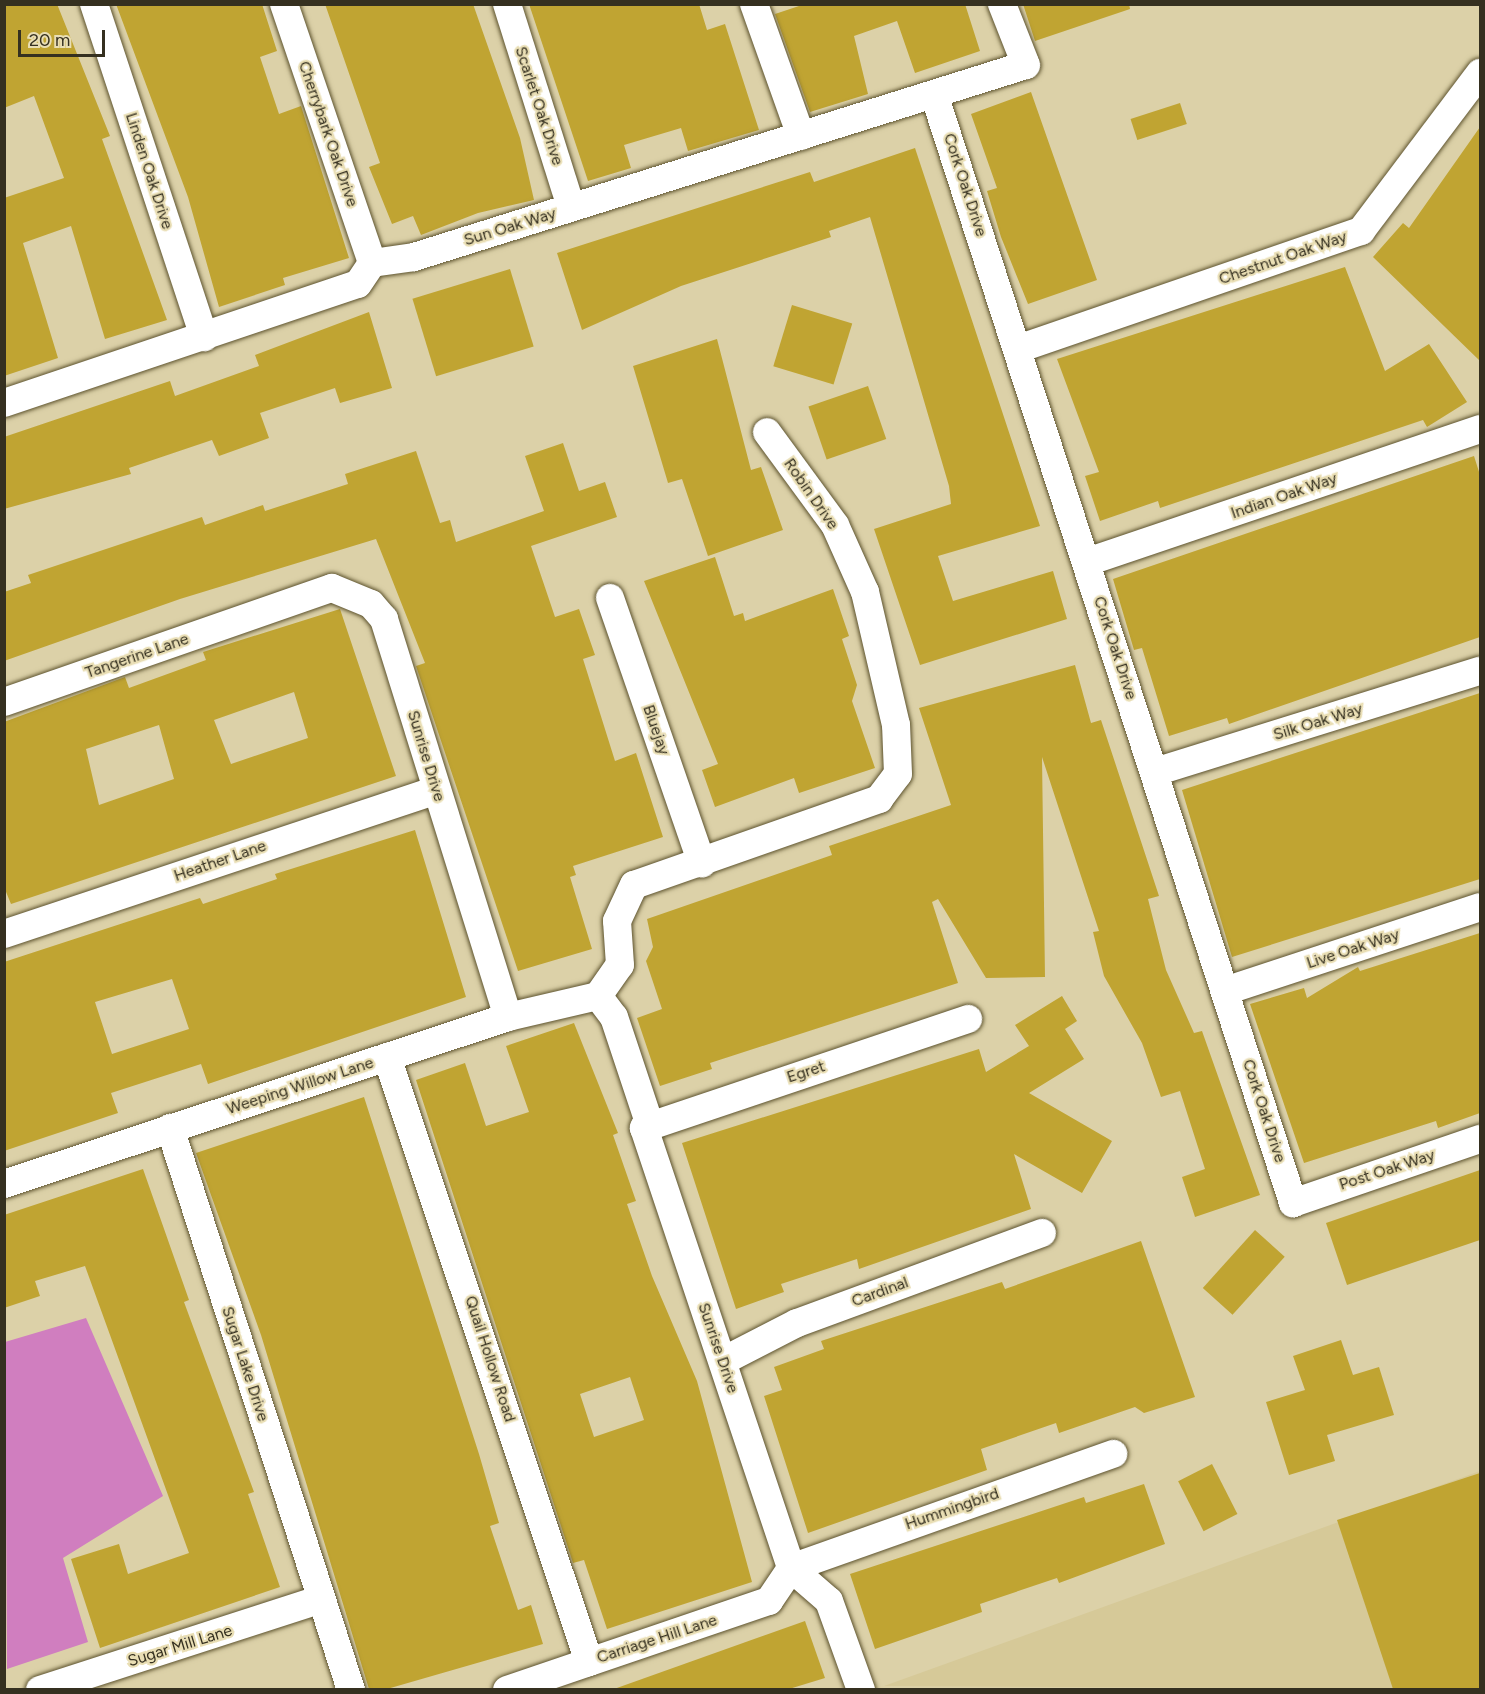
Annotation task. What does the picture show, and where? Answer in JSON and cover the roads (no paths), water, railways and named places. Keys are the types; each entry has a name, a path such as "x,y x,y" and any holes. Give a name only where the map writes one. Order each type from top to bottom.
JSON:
{"street":[{"name":"Linden Oak Drive","path":"94,4 204,336"},
{"name":"Cherrybark Oak Drive","path":"284,4 372,264"},
{"name":"Scarlet Oak Drive","path":"507,4 571,207"},
{"path":"754,4 801,136"},
{"name":"Sun Oak Way","path":"372,264 414,257 1026,64 1002,4"},
{"name":"Chestnut Oak Way","path":"1018,349 1361,231 1480,73"},
{"name":"Cork Oak Drive","path":"934,94 1293,1203"},
{"path":"4,403 358,284 372,264"},
{"name":"Indian Oak Way","path":"1087,562 1480,429"},
{"name":"Robin Drive","path":"598,996 620,965 617,921 634,885 879,799 898,774 896,725 865,592 835,525 767,432"},
{"name":"Sunrise Drive","path":"269,609 332,588 378,611 508,1017"},
{"name":"Bluejay","path":"610,598 702,863"},
{"name":"Tangerine Lane","path":"4,702 269,609"},
{"name":"Silk Oak Way","path":"1155,772 1480,671"},
{"name":"Heather Lane","path":"4,934 436,790"},
{"name":"Live Oak Way","path":"1225,991 1480,907"},
{"name":"Sunrise Drive","path":"598,996 614,1017 648,1119 644,1128 791,1568"},
{"name":"Weeping Willow Lane","path":"4,1184 508,1017 598,996"},
{"name":"Egret","path":"644,1128 968,1019"},
{"name":"Quail Hollow Road","path":"387,1057 589,1662"},
{"name":"Sugar Lake Drive","path":"170,1128 319,1600"},
{"name":"Post Oak Way","path":"1293,1203 1480,1139"},
{"name":"Cardinal","path":"723,1361 797,1323 1042,1233"},
{"name":"Hummingbird","path":"791,1568 1113,1454"},
{"path":"791,1568 828,1601 861,1689"},
{"name":"Carriage Hill Lane","path":"507,1689 769,1601 791,1568"},
{"path":"319,1600 351,1689"},
{"name":"Sugar Mill Lane","path":"40,1689 319,1600"}]}
